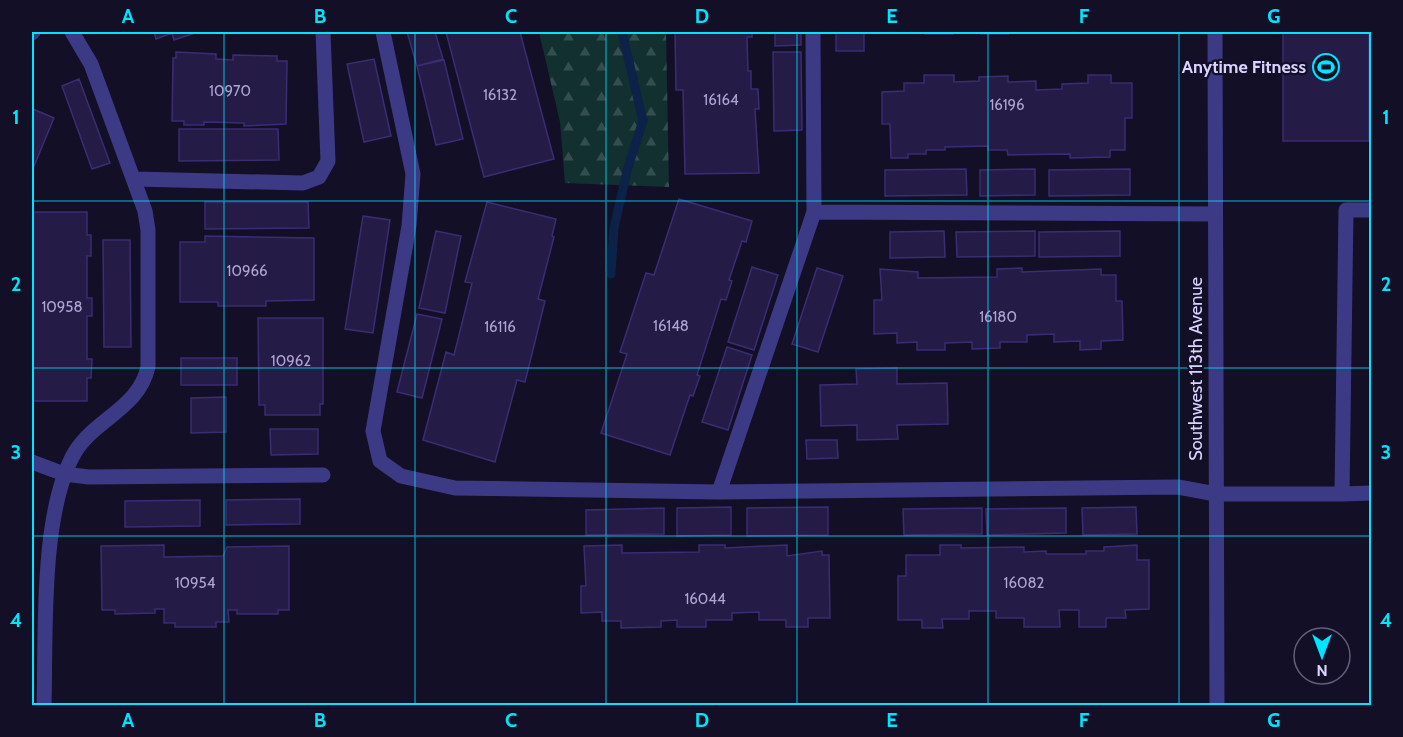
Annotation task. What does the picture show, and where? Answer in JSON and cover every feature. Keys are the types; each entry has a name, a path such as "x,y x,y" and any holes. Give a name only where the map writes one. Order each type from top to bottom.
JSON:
{"street":[{"path":"44,705 50,552 58,494 64,474 75,451 91,432 129,402 144,383 148,367 148,230 135,179 91,64 72,32"},
{"path":"135,179 303,183 319,177 328,161 323,32"},
{"path":"383,32 413,174 409,226 373,431 380,461 401,476 455,488 719,492 1178,487 1216,494 1371,492"},
{"path":"719,492 814,212 813,32"},
{"name":"Southwest 113th Avenue","path":"1215,32 1217,705"},
{"path":"1342,494 1346,210 1371,210"},
{"path":"814,212 1215,214"},
{"path":"32,462 64,474 89,477 323,476"}],"green space":[{"path":"539,32 666,32 669,187 565,183 560,122"}],"building":[{"path":"154,32 198,32 174,40 172,33 156,39"},
{"path":"407,32 435,32 443,59 417,66"},
{"path":"446,32 520,32 554,159 484,177"},
{"path":"675,32 752,32 752,37 747,37 748,71 751,71 751,89 758,89 759,109 755,109 759,173 685,174 683,90 676,90"},
{"path":"775,32 801,32 801,45 775,46"},
{"path":"836,32 864,32 864,51 836,51"},
{"path":"925,32 953,32 953,34 925,34"},
{"path":"980,32 1008,32 1008,34 981,34"},
{"name":"Anytime Fitness","path":"1283,32 1369,32 1369,141 1283,141"},
{"path":"176,52 216,54 216,59 233,60 233,55 277,56 277,61 287,61 286,124 244,126 244,123 204,122 204,125 184,125 184,121 172,121 173,58 176,58"},
{"path":"773,52 801,52 802,130 774,131"},
{"path":"374,59 391,136 364,142 347,64"},
{"path":"444,60 463,139 436,145 417,66"},
{"path":"924,75 954,75 954,82 979,81 979,77 1008,76 1008,82 1036,81 1036,90 1062,89 1062,84 1088,83 1088,75 1111,75 1111,83 1132,83 1132,118 1125,118 1125,150 1110,150 1110,157 1070,158 1070,154 1008,155 1007,150 988,150 988,146 945,147 945,150 926,150 926,154 908,154 908,158 891,158 890,124 882,124 882,92 904,91 904,83 924,83"},
{"path":"79,79 110,163 92,169 62,86"},
{"path":"1369,102 1372,102 1372,141 1369,141"},
{"path":"33,109 54,118 32,171 32,112"},
{"path":"179,129 278,129 279,160 179,161"},
{"path":"966,169 967,195 885,196 885,170"},
{"path":"1035,169 1035,195 980,196 980,170"},
{"path":"1130,169 1130,195 1049,196 1049,170"},
{"path":"679,199 752,221 746,242 742,241 729,280 732,281 726,300 721,299 697,375 700,376 693,396 690,395 670,455 601,433 627,354 620,352 646,273 654,275"},
{"path":"205,202 308,202 309,228 205,229"},
{"path":"487,202 556,219 552,236 554,237 538,299 545,301 525,382 517,380 495,462 423,440 446,352 454,355 472,283 465,282"},
{"path":"32,212 87,212 87,235 91,235 91,256 87,256 87,298 92,298 92,316 87,316 87,359 92,359 91,378 87,378 87,401 32,401"},
{"path":"363,216 390,220 373,333 345,329"},
{"path":"436,231 461,236 445,313 419,308"},
{"path":"944,231 945,257 890,258 890,232"},
{"path":"1035,231 1035,256 957,257 956,232"},
{"path":"1120,231 1120,256 1039,257 1039,232"},
{"path":"205,236 314,238 314,300 266,301 266,306 218,306 218,302 180,302 180,242 205,242"},
{"path":"103,240 130,240 131,347 104,347"},
{"path":"752,267 778,275 754,350 728,342"},
{"path":"817,268 843,276 818,352 792,344"},
{"path":"1022,268 1022,272 1101,269 1101,275 1116,275 1116,301 1122,301 1123,340 1101,341 1101,349 1080,350 1080,341 1054,342 1054,334 1027,335 1027,342 1000,342 1000,348 972,349 972,342 945,343 945,350 917,350 917,342 897,343 897,333 874,334 874,300 882,300 880,269 918,272 918,278 997,277 997,269"},
{"path":"417,314 442,319 422,398 397,392"},
{"path":"258,318 323,318 323,404 320,404 320,415 265,415 265,405 259,405"},
{"path":"727,347 752,355 728,430 702,422"},
{"path":"181,358 237,358 237,385 181,385"},
{"path":"897,368 897,384 947,383 948,424 897,425 898,439 857,440 857,425 821,426 820,385 857,384 856,369"},
{"path":"226,397 226,432 191,433 191,398"},
{"path":"270,429 318,429 318,454 271,455"},
{"path":"806,440 837,440 838,458 807,459"},
{"path":"300,499 300,524 226,525 226,500"},
{"path":"200,500 200,526 125,527 125,501"},
{"path":"731,507 731,535 677,536 677,508"},
{"path":"828,507 828,535 747,536 747,508"},
{"path":"1136,507 1137,534 1083,535 1082,508"},
{"path":"664,508 664,534 586,535 586,510"},
{"path":"982,508 982,534 904,535 903,509"},
{"path":"1066,508 1066,533 987,535 986,509"},
{"path":"164,545 164,557 223,556 227,547 289,546 289,610 278,610 278,614 237,614 237,610 228,610 229,622 216,622 216,627 175,627 175,623 164,623 164,609 155,609 155,613 115,614 115,610 102,610 101,546"},
{"path":"622,545 622,553 699,552 699,545 725,545 725,548 787,545 787,556 822,551 822,555 829,555 830,618 808,618 808,627 786,627 786,620 759,620 759,612 732,613 732,620 706,620 706,627 677,627 677,620 661,621 661,627 621,628 621,621 602,621 602,612 581,613 581,586 586,586 584,546"},
{"path":"940,545 961,545 961,548 1024,547 1024,552 1086,554 1086,551 1104,551 1104,547 1137,545 1137,560 1149,560 1149,609 1125,610 1126,618 1106,618 1106,627 1079,627 1079,610 1059,610 1060,627 1024,627 1024,618 996,618 996,611 969,611 969,619 942,619 943,628 922,628 922,620 898,620 898,576 906,576 906,555 940,555"}],"waterway":[{"path":"611,274 614,228 628,167 643,121 622,32"}],"place":[{"name":"Anytime Fitness","path":"1326,67"}]}
